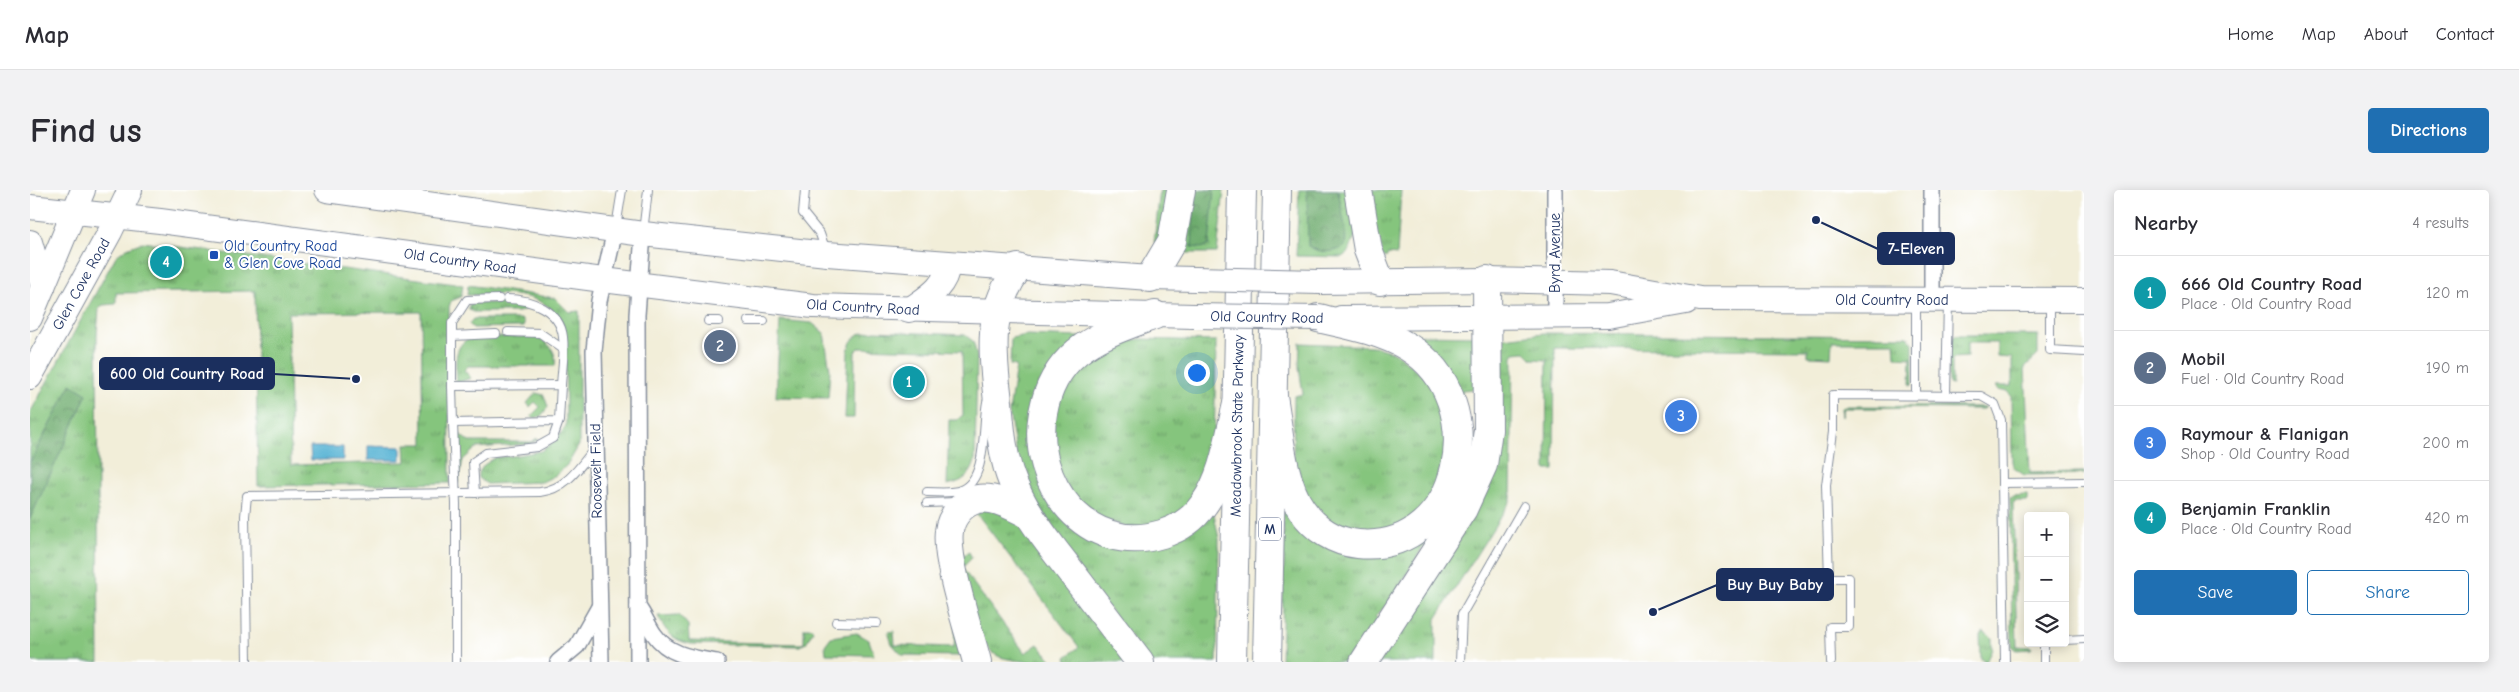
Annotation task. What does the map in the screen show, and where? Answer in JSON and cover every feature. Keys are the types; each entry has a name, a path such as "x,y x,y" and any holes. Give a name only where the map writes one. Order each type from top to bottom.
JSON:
{"highway":[{"path":"1150,278 1172,241 1181,190"},
{"name":"Meadowbrook State Parkway","path":"1232,662 1242,190"},
{"name":"M","path":"1267,662 1277,190"},
{"path":"1358,190 1368,250 1380,281"},
{"path":"1018,268 1000,297 996,312 994,365 1006,460 1015,487 1028,514 1140,662"},
{"path":"1364,662 1463,509 1479,475 1487,443 1487,280"},
{"path":"1155,315 1108,333 1083,347 1060,370 1048,392 1041,424 1041,454 1051,482 1072,511 1099,530 1131,538 1154,536 1182,524 1199,511 1214,488 1237,404"},
{"path":"1273,396 1291,488 1303,511 1322,531 1352,543 1371,544 1393,541 1416,529 1431,515 1443,498 1454,469 1459,439 1455,408 1441,379 1423,358 1392,339 1318,318"},
{"path":"977,662 949,549 950,524 958,511 969,501 981,498 995,499 1028,514"}],"main road":[{"name":"Glen Cove Road","path":"30,318 83,190"},
{"name":"Glen Cove Road","path":"30,377 119,216 130,190"},
{"name":"Old Country Road","path":"327,190 643,234 827,254 1150,278 1320,282 1487,280 1610,282 1700,299 2084,300"},
{"name":"Old Country Road","path":"30,206 813,306 909,310 1318,318 1608,316 1700,299"},
{"path":"30,242 43,287"},
{"path":"909,310 941,286 947,277 948,264"}],"street":[{"name":"Byrd Avenue","path":"1555,190 1555,316"},
{"path":"1932,190 1932,300"},
{"name":"Roosevelt Field","path":"601,662 594,346 603,280 615,230"},
{"path":"638,662 638,285 643,234"},
{"path":"558,662 572,652 582,639 599,606"},
{"path":"638,606 654,634 664,645 682,655 717,662"}],"lane":[{"path":"615,230 622,190"},
{"path":"643,234 648,190"},
{"path":"805,190 803,212 820,234 827,254"},
{"path":"456,662 452,323 467,300 518,299 546,308 560,328 563,336 559,421 553,438 536,447 486,453 473,462 475,493"},
{"path":"1916,395 1932,300"},
{"path":"1932,300 1946,395"},
{"path":"2050,300 2050,350 2084,352"},
{"path":"708,321 719,320"},
{"path":"748,321 764,321"},
{"path":"508,332 540,333 563,349"},
{"path":"452,336 496,334"},
{"path":"927,492 962,490 976,477 980,461 985,411 994,365"},
{"path":"452,386 561,384"},
{"path":"1831,662 1830,627 1849,627 1849,578 1828,578 1826,485 1834,432 1833,395 1981,396 1995,404 2001,420 2005,662"},
{"path":"453,423 559,421"},
{"path":"247,662 245,516 247,496 534,493 552,490 578,470 595,448"},
{"path":"2002,483 2084,482"},
{"path":"927,503 969,501"},
{"path":"1460,662 1462,614 1524,506"},
{"path":"836,622 876,623"},
{"path":"2069,640 2084,639"},
{"path":"2044,647 2044,662"}],"green space":[{"path":"1160,190 1173,190 1162,242 1154,242"},
{"path":"1189,190 1224,190 1217,253 1185,253 1182,248"},
{"path":"1195,190 1214,190 1209,245 1201,248 1192,247"},
{"path":"1299,190 1350,190 1356,233 1349,252 1342,257 1296,256"},
{"path":"1307,190 1338,190 1346,233 1345,246 1326,252 1308,246"},
{"path":"1366,190 1401,190 1397,255 1388,254 1386,258 1380,254"},
{"path":"143,242 463,285 461,297 451,301 449,307 450,483 258,486 255,291 116,293 116,304 103,305 99,308 97,335 99,662 30,662 30,413 116,256 127,248","holes":["421,312 423,444 405,444 406,462 291,465 288,313"]},
{"path":"468,285 555,298 569,312 579,311 579,445 568,464 556,475 542,482 487,484 478,478 478,474 484,465 496,457 541,451 555,441 566,426 565,330 558,316 548,306 537,300 511,295 467,295"},
{"path":"473,303 521,303 524,307 523,311 518,312 473,312 469,309 469,305"},
{"path":"473,319 521,319 524,323 523,327 473,328 469,324"},
{"path":"780,320 812,323 824,333 830,370 828,398 776,397"},
{"path":"875,331 965,335 973,341 977,356 975,461 966,478 947,485 949,420 957,420 963,415 962,351 859,348 855,352 854,418 845,418 848,351 851,342 858,334"},
{"path":"1544,333 1908,336 1913,344 1913,384 1910,385 1911,358 1896,357 1895,342 1832,342 1831,357 1808,356 1808,350 1555,348 1554,470 1546,470 1547,360 1532,359 1525,352 1515,353 1513,356 1511,500 1436,619 1436,662 1373,662 1483,493 1500,345 1504,338"},
{"path":"1027,335 1080,337 1043,384 1024,438 1033,438 1097,534 1206,512 1214,514 1219,539 1217,662 1150,662 1080,571 1020,475 1009,412 1016,366 1010,365 1011,338"},
{"path":"1422,335 1477,336 1476,389 1462,390 1461,404 1411,338"},
{"path":"1955,335 2038,335 2038,355 2025,367 2030,473 2084,472 2084,474 2024,475 2014,468 2012,462 2011,397 2008,392 1998,390 1996,386 2012,386 2012,358 1997,357 1997,343 1967,343 1967,357 1952,358 1952,385 1949,384 1948,348"},
{"path":"471,337 535,337 548,344 551,348 555,356 555,366 468,366 464,370 471,378 457,383 456,362 458,350"},
{"path":"1141,339 1216,341 1214,455 1197,496 1179,514 1152,526 1127,527 1100,519 1076,501 1049,457 1058,385 1073,363 1124,341"},
{"path":"1300,343 1373,346 1396,353 1439,388 1451,437 1430,499 1409,521 1382,532 1356,534 1324,519 1304,498 1293,466 1294,396 1303,394 1299,368"},
{"path":"71,384 87,394 30,519 30,462"},
{"path":"536,393 544,395 548,407 541,416 535,418 531,416 540,407 535,402 530,407 527,403"},
{"path":"1844,406 1986,407 1984,409 1844,408 1842,417 1841,408"},
{"path":"457,432 469,442 532,442 537,438 539,439 529,444 476,448 463,460 458,483"},
{"path":"2013,496 2028,496 2028,501 2013,501 2017,646 2032,647 2031,649 2016,650 2012,647 2010,498"},
{"path":"1293,506 1368,550 1447,506 1391,601 1375,617 1380,620 1354,662 1281,662 1284,563 1283,508"},
{"path":"1011,508 1132,662 1067,662 1066,657 1079,647 974,510"},
{"path":"958,535 961,539 956,543 964,555 969,552 972,558 962,568 1025,653 1038,644 1053,662 1006,659 989,650 974,622 963,586 954,538"},
{"path":"679,615 688,625 689,641 802,644 804,643 804,628 812,628 813,631 806,643 800,646 691,644 674,638 658,616"},
{"path":"956,618 964,652 958,656 902,655 892,644 888,632 894,631 895,645 954,647"},
{"path":"1984,632 1992,638 1992,649 1986,662 1981,659 1980,635"},
{"path":"857,633 869,640 874,655 826,654 825,645 831,637"}],"water":[{"path":"368,446 401,447 401,460 368,460"},
{"path":"310,447 343,447 343,460 311,460"}],"place":[{"name":"7-Eleven","path":"1816,220"},
{"name":"Old Country Road & Glen Cove Road","path":"214,255"},
{"name":"Benjamin Franklin","path":"166,262"},
{"name":"Mobil","path":"720,346"},
{"name":"600 Old Country Road","path":"356,379"},
{"name":"666 Old Country Road","path":"909,382"},
{"name":"Raymour & Flanigan","path":"1681,416"},
{"name":"Buy Buy Baby","path":"1653,612"}]}
